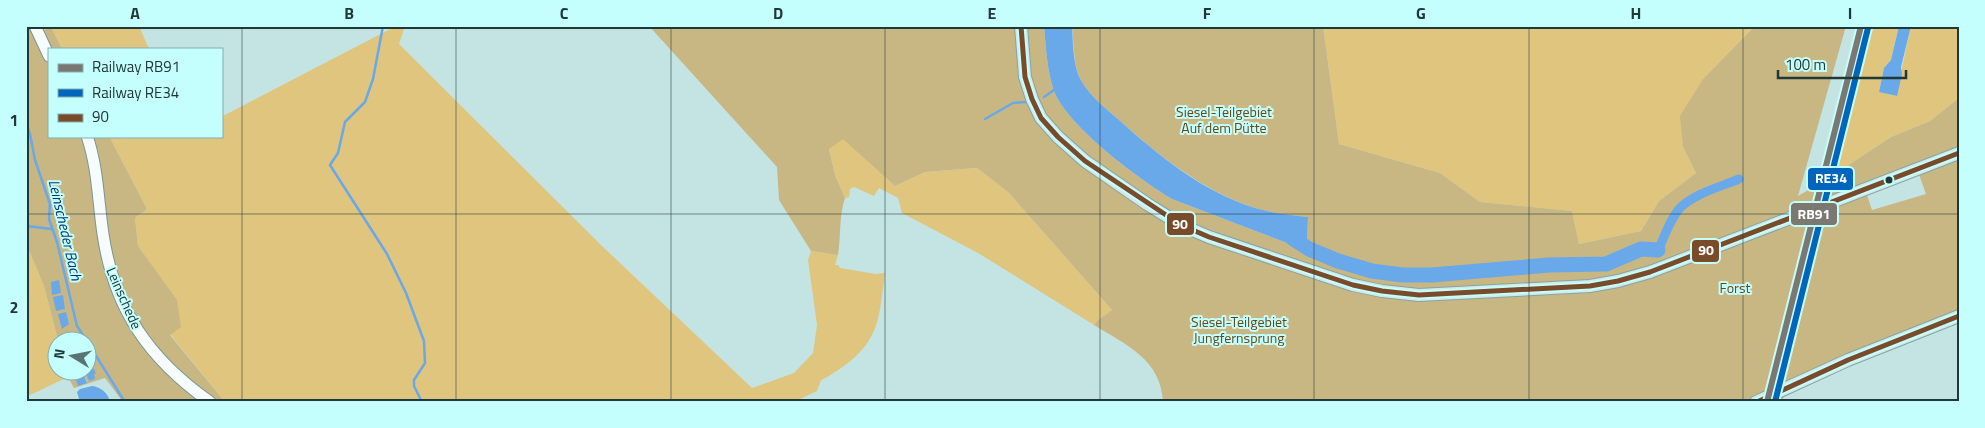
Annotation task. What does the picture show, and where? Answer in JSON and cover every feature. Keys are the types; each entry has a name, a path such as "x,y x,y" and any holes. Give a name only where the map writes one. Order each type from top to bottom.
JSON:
{"main road":[{"path":"35,26 48,54"},
{"path":"1021,26 1026,77 1032,99 1041,118 1058,137 1085,161 1148,204 1188,228 1319,275 1353,286 1382,292 1428,294 1561,288 1618,281 1650,272 1959,153"},
{"name":"Leinschede","path":"88,138 95,162 106,254 125,308 144,341 156,356 181,380 210,402"},
{"path":"1756,402 1848,360 1959,316"}],"shaded area":[{"path":"40,26 139,26 149,48 62,48 51,27 42,31"},
{"path":"396,26 405,26 399,44 601,245 752,388 794,373 813,353 817,325 808,260 811,251 838,255 835,265 838,265 840,268 876,274 885,273 876,325 872,336 856,356 830,376 821,380 817,391 794,402 225,402 170,334 177,301 138,246 135,218 147,209 110,138 222,138 222,116"},
{"path":"1323,26 1755,26 1703,79 1683,147 1696,173 1659,201 1641,231 1579,244 1572,211 1480,202 1440,173 1339,144"},
{"path":"1867,26 1899,26 1891,60 1884,68 1879,91 1896,96 1911,26 1959,26 1959,98 1930,121 1891,137 1826,180"},
{"path":"843,138 895,186 925,172 977,168 1008,192 1112,310 1094,325 978,253 902,213 898,198 879,188 874,196 854,187 850,189 849,197 845,198 835,175 829,148"},
{"path":"26,243 44,286 55,330 48,330 48,380 62,380 26,397"}],"green space":[{"path":"26,26 33,26 36,34 51,27 62,48 48,48 48,138 110,138 147,209 135,218 138,246 177,300 181,327 170,335 225,402 123,402 105,378 74,388 70,380 76,380 78,385 87,382 86,380 98,380 98,330 55,330 44,286 26,243"},
{"path":"649,26 1044,26 1048,67 1054,91 1074,120 1106,151 1124,166 1172,199 1308,251 1310,247 1307,241 1308,217 1280,214 1259,209 1216,191 1165,158 1099,102 1090,93 1079,76 1075,62 1072,26 1323,26 1339,144 1440,173 1480,202 1572,211 1579,244 1641,231 1659,201 1696,173 1683,147 1680,116 1703,79 1755,26 1846,26 1798,196 1891,137 1930,121 1959,98 1959,313 1784,396 1782,402 1163,402 1161,387 1149,364 1129,347 1094,325 1112,310 1008,192 977,168 925,172 895,186 843,139 829,149 835,175 845,198 838,255 811,251 779,200 777,167","holes":["1917,169 1926,194 1872,210 1865,189"]}],"water":[{"path":"1044,26 1072,26 1075,63 1079,76 1090,93 1134,133 1181,171 1216,192 1252,207 1308,217 1307,241 1310,247 1308,251 1172,199 1124,166 1106,151 1074,120 1054,91 1048,67"},
{"path":"1899,26 1911,26 1901,67 1902,74 1897,96 1879,92 1884,68 1891,60"},
{"path":"59,280 61,293 52,295 51,282"},
{"path":"63,295 65,309 56,311 53,297"},
{"path":"66,312 69,324 62,329 58,314"},
{"path":"76,380 86,380 87,383 78,386"},
{"path":"92,386 104,391 110,402 80,402 77,392 80,389"}],"waterway":[{"path":"383,26 373,79 365,102 345,122 338,153 330,165 387,254 406,293 424,341 425,363 414,380 414,386 422,402"},
{"path":"1044,97 1054,90"},
{"path":"985,119 1013,103 1026,102"},
{"name":"Leinscheder Bach","path":"26,123 35,160 50,204 49,219 57,242 80,330"},
{"path":"1657,253 1670,222 1681,207 1701,194 1739,179"},
{"path":"26,226 52,229"},
{"path":"1292,238 1309,249 1338,261 1372,271 1402,275 1432,275 1549,265 1606,264 1641,249 1658,250"},
{"name":"Leinscheder Bach","path":"98,359 123,399"}],"rail line":[{"name":"RB91","path":"1767,402 1861,26"},
{"name":"RE34","path":"1775,402 1868,28"}],"transit line":[{"name":"90","path":"1021,26 1025,77 1041,118 1058,137 1085,161 1181,225 1209,237 1353,285 1382,291 1419,295 1590,286 1618,281 1650,272 1959,153"},
{"name":"90","path":"1757,402 1848,360 1959,316"}],"park label":[{"name":"Siesel-Teilgebiet Auf dem Pütte","path":"1224,120"},
{"name":"Forst","path":"1735,288"},
{"name":"Siesel-Teilgebiet Jungfernsprung","path":"1239,330"}]}
